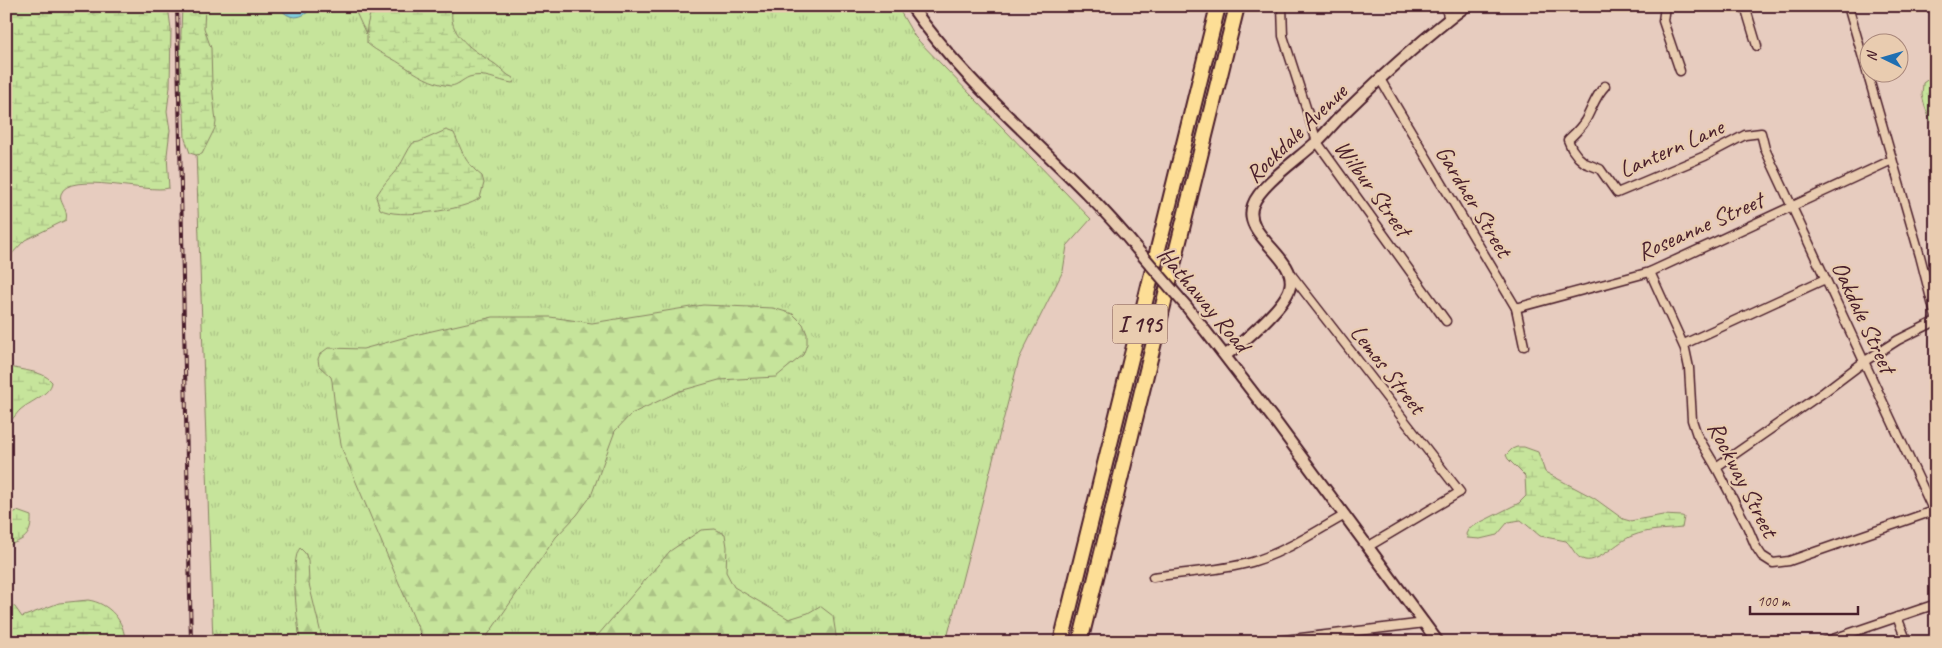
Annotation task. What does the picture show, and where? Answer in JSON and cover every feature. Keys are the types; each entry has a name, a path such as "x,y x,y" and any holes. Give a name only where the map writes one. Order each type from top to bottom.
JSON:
{"highway":[{"name":"I 195","path":"1061,642 1217,6"},
{"name":"I 195","path":"1080,642 1237,6"}],"main road":[{"name":"Hathaway Road","path":"911,6 959,67 1109,216 1187,307 1226,355 1369,546 1438,642"},
{"name":"Rockdale Avenue","path":"1287,269 1254,225 1252,208 1257,197 1268,184 1317,142 1342,115 1411,50 1466,6"},
{"path":"1226,355 1248,336 1285,298 1291,285 1287,269"}],"street":[{"name":"Wilbur Street","path":"1282,6 1282,31 1317,142 1446,321"},
{"path":"1445,6 1449,19"},
{"path":"1665,6 1663,21 1680,71"},
{"path":"1745,6 1757,46"},
{"path":"1716,467 1865,361 1898,340 1936,320 1920,256 1848,6"},
{"name":"Gardner Street","path":"1380,79 1516,308 1524,346"},
{"name":"Lantern Lane","path":"1605,86 1597,94 1579,130 1568,140 1578,157 1585,163 1600,169 1617,193 1705,156 1745,135 1761,133"},
{"name":"Oakdale Street","path":"1761,133 1765,149 1935,512"},
{"name":"Roseanne Street","path":"1516,308 1650,272 1892,160"},
{"name":"Lemos Street","path":"1287,269 1460,492 1369,546"},
{"name":"Rockway Street","path":"1650,272 1684,344 1689,368 1693,426 1747,526 1756,547 1767,560 1773,563 1789,561 1935,512"},
{"path":"1684,344 1825,279"},
{"path":"1153,577 1230,567 1258,560 1281,551 1345,515"},
{"path":"1824,642 1936,604"},
{"path":"1897,617 1907,642"},
{"path":"1268,642 1425,623"}],"green space":[{"path":"6,6 168,6 171,29 170,87 167,111 170,130 167,155 169,188 159,189 93,183 67,187 60,197 66,212 66,220 25,240 6,260"},
{"path":"182,6 205,6 204,28 211,48 216,122 202,154 196,155 190,153 185,139 184,113 179,86"},
{"path":"191,6 897,6 915,37 1091,219 1067,246 1063,271 1019,359 946,642 213,642"},
{"path":"353,6 372,6 366,34"},
{"path":"372,6 453,6 453,25 458,34 471,48 513,78 514,82 486,76 475,76 451,86 424,78 367,43 367,26"},
{"path":"1930,78 1936,78 1936,135 1922,95 1923,83"},
{"path":"446,130 454,133 468,162 482,176 484,183 480,198 446,210 415,214 400,214 380,209 376,197 400,165 413,143"},
{"path":"703,305 773,308 793,314 803,324 807,334 807,344 803,355 776,377 719,380 680,391 631,414 615,431 591,496 577,515 556,537 483,642 424,642 342,449 332,381 331,377 319,366 318,359 320,354 328,348 363,349 493,317 550,317 592,323"},
{"path":"6,365 43,375 52,382 44,394 20,410 6,424"},
{"path":"1517,447 1524,447 1538,452 1545,472 1594,498 1623,519 1630,521 1663,515 1682,516 1684,517 1682,528 1638,534 1590,560 1582,559 1576,555 1566,541 1540,536 1521,520 1508,522 1497,535 1480,539 1467,538 1466,534 1469,528 1519,503 1526,496 1525,476 1506,455"},
{"path":"17,511 31,516 30,528 26,536 18,542 6,546 6,516"},
{"path":"715,529 725,534 727,547 726,572 734,587 789,619 808,613 820,606 833,616 837,642 592,642 670,551 701,530"},
{"path":"300,548 308,560 309,584 323,642 300,642 296,608 295,565"},
{"path":"88,600 103,605 114,614 122,627 125,642 6,642 6,603 15,607 22,617 59,603"}],"water":[{"path":"279,6 313,6 305,14 296,17 286,14"}],"railway":[{"path":"177,6 191,642"}]}
